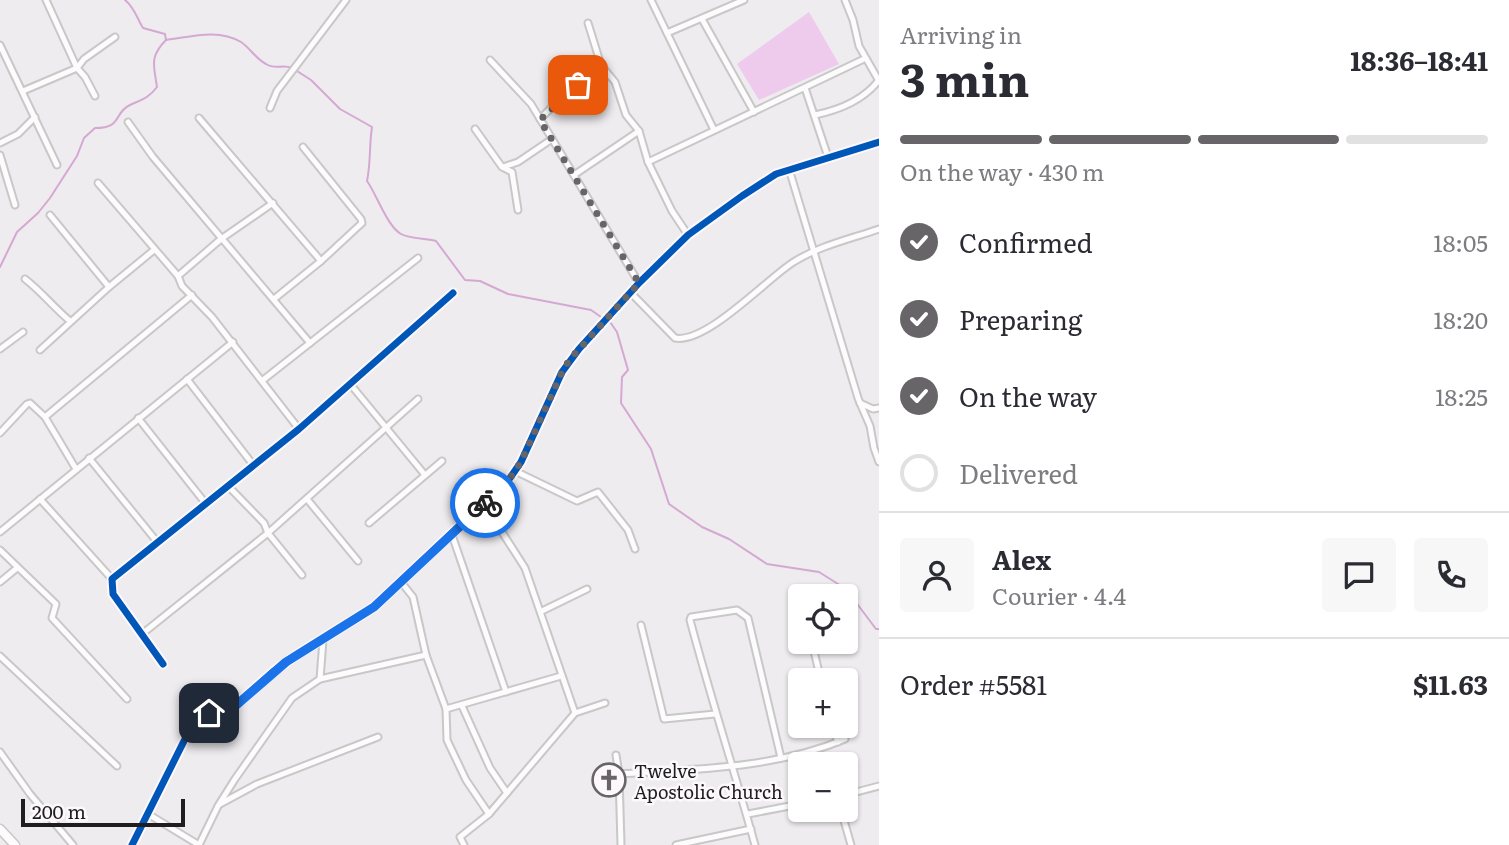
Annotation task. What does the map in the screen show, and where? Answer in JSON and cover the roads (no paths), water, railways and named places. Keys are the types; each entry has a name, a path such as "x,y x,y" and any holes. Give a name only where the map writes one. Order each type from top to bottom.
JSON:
{"main road":[{"path":"0,829 15,845"}],"street":[{"path":"46,0 77,68 95,96"},
{"path":"334,0 342,6"},
{"path":"270,108 277,91 346,0"},
{"path":"651,0 714,130"},
{"path":"667,33 744,0"},
{"path":"814,115 827,113 856,101 879,81 864,59 845,0"},
{"path":"702,19 754,111"},
{"path":"588,23 601,65 615,82 626,114 639,131 648,162 688,235"},
{"path":"23,91 77,68 84,59 115,37"},
{"path":"0,45 57,165"},
{"path":"648,162 864,59"},
{"path":"490,61 526,97 639,283"},
{"path":"540,120 601,65"},
{"path":"805,89 828,157"},
{"path":"0,143 18,134 35,117"},
{"path":"199,118 321,261"},
{"path":"128,121 153,157 310,343"},
{"path":"475,129 502,167 512,172 517,210"},
{"path":"574,175 639,131"},
{"path":"502,167 518,162 552,139"},
{"path":"132,845 187,735 199,719 209,713 226,714 274,671 374,607 484,504 515,471 562,372 630,292 688,235 760,184 789,169 879,142"},
{"path":"274,299 321,261 362,221 303,146"},
{"path":"0,155 15,205"},
{"path":"789,169 879,462"},
{"path":"98,183 178,276 182,286 233,342 299,429"},
{"path":"178,276 221,239 273,203"},
{"path":"50,215 109,287"},
{"path":"630,292 674,338 680,339 707,329 732,312 790,264 813,252 879,229"},
{"path":"40,349 154,250"},
{"path":"263,380 418,258"},
{"path":"25,279 71,321"},
{"path":"112,579 299,429 453,293"},
{"path":"45,417 192,295"},
{"path":"0,349 23,332"},
{"path":"0,532 233,342"},
{"path":"187,379 254,466"},
{"path":"351,385 425,475"},
{"path":"142,634 268,533 418,399"},
{"path":"0,433 28,403 45,417 76,469"},
{"path":"860,403 876,408 867,417"},
{"path":"138,418 206,503"},
{"path":"0,419 7,426"},
{"path":"89,458 158,543"},
{"path":"369,523 442,461"},
{"path":"515,471 577,501 598,492 628,530 635,549"},
{"path":"228,486 264,523 268,533 302,575"},
{"path":"40,499 112,579 113,594 163,664"},
{"path":"307,499 358,561"},
{"path":"484,504 525,568 575,713"},
{"path":"452,535 506,692"},
{"path":"0,550 56,604 52,618 127,699"},
{"path":"0,582 17,568"},
{"path":"401,582 413,597 426,655 446,709 447,740 466,780 489,814"},
{"path":"541,611 587,589"},
{"path":"755,845 734,767 715,714 691,617 737,610 747,618 781,758"},
{"path":"641,625 664,719 715,714"},
{"path":"320,679 323,640"},
{"path":"148,814 199,845 218,806 292,698 320,679 426,655"},
{"path":"0,656 117,766"},
{"path":"446,709 561,676"},
{"path":"464,845 460,837 489,814 575,713 605,703"},
{"path":"462,706 490,768 507,793"},
{"path":"218,806 257,784 378,737"},
{"path":"837,738 838,742"},
{"path":"619,774 734,767 781,758 845,739"},
{"path":"0,752 73,845"},
{"path":"615,755 619,774 621,845"},
{"path":"858,792 879,786"},
{"path":"748,814 788,806"},
{"path":"844,822 851,845"},
{"path":"676,845 751,829"}],"waterway":[{"path":"0,267 17,232 50,198 77,156 84,138 95,128 110,126 125,108 148,96 157,87 154,62 157,52 166,40 165,34 143,28 125,0"},
{"path":"166,40 223,35 241,42 269,66 292,68"},
{"path":"297,71 311,80 340,109 372,127 367,181 396,230 408,237 436,241 465,280 480,281 508,294 591,310 601,317"},
{"path":"610,322 617,332 628,370 622,377 621,403 651,449 669,504 702,527 729,539 767,564 819,572 846,589 876,629 879,629"}],"place":[{"name":"Twelve Apostolic Church","path":"609,780"}]}
